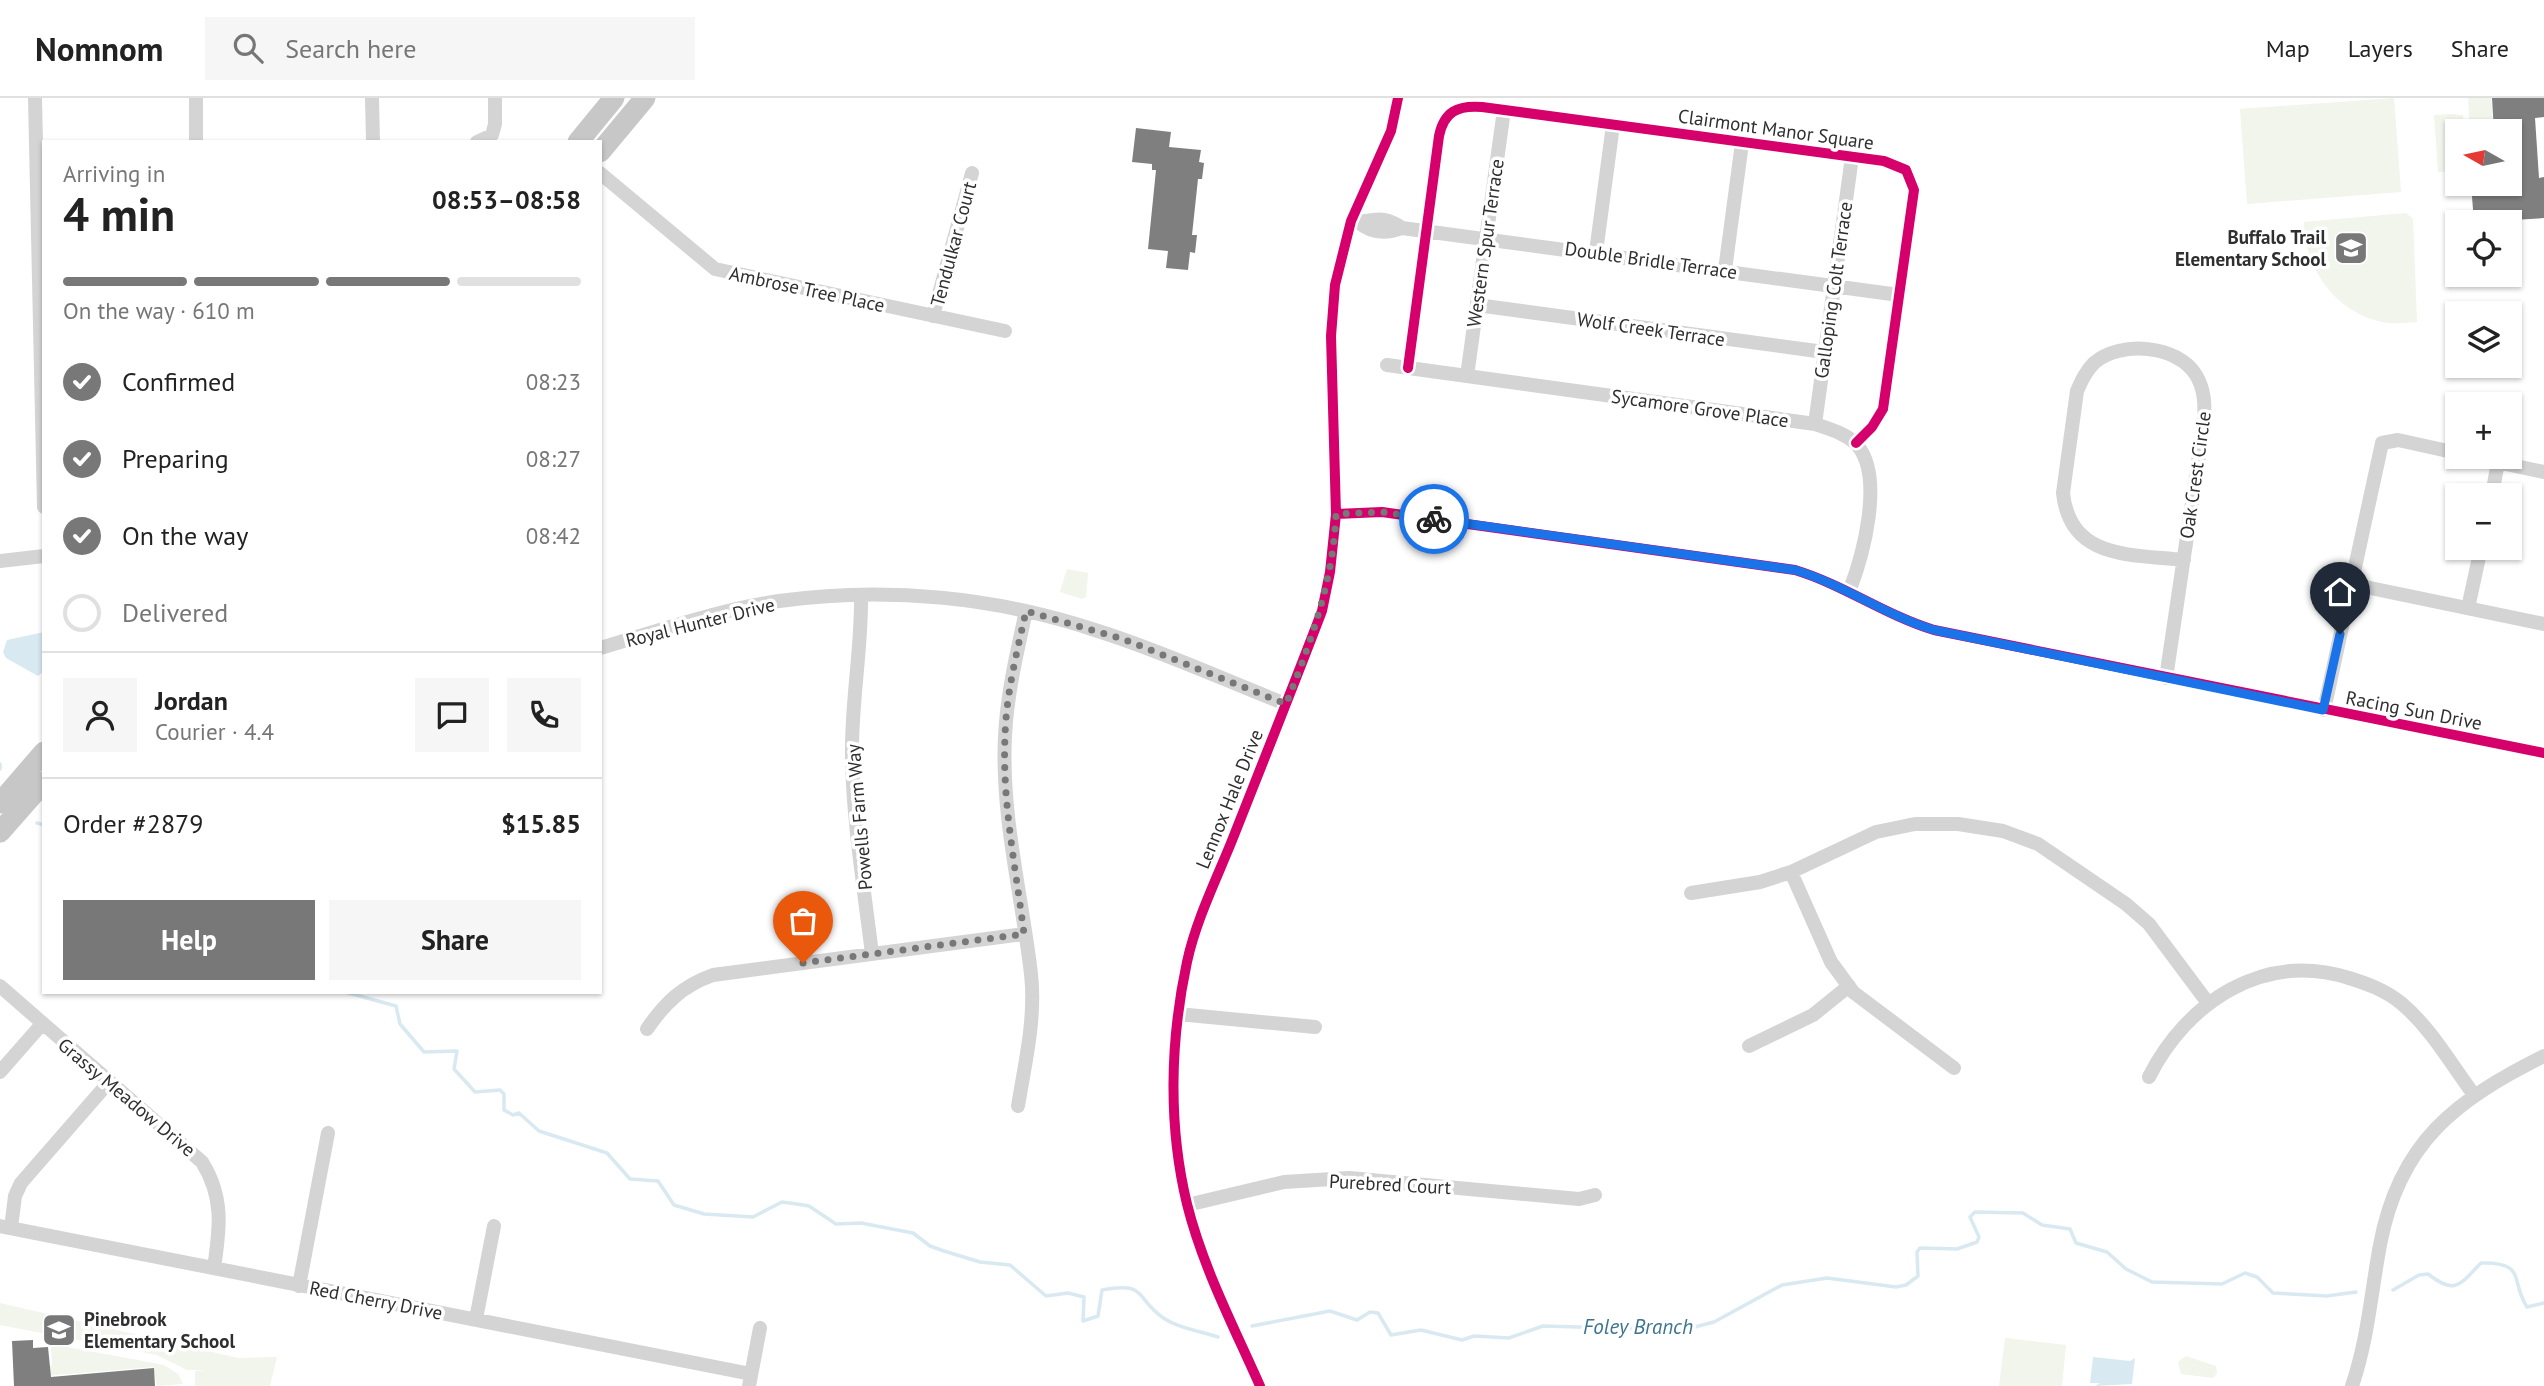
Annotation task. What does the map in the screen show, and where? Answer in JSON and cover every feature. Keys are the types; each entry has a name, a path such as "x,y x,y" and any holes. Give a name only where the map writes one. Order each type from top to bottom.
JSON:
{"main road":[{"path":"580,140 614,98"},
{"path":"596,140 628,98"},
{"path":"602,150 645,98"},
{"path":"0,803 42,754"},
{"path":"0,815 22,777"},
{"path":"0,832 42,784"}],"street":[{"path":"34,98 42,425"},
{"path":"196,98 196,140"},
{"path":"372,98 373,140"},
{"path":"481,140 492,135 495,124 495,98"},
{"name":"Lennox Hale Drive","path":"1261,1386 1209,1270 1188,1205 1180,1168 1173,1096 1178,1014 1187,960 1203,913 1321,611 1330,572 1336,514 1331,336 1335,285 1355,222 1391,131 1399,98"},
{"name":"Clairmont Manor Square","path":"1408,368 1439,136 1445,118 1463,106 1892,163 1906,170 1913,183 1899,295 1883,409 1872,427 1856,443"},
{"name":"Western Spur Terrace","path":"1467,376 1504,110"},
{"path":"1596,252 1613,125"},
{"path":"1725,270 1742,143"},
{"name":"Galloping Colt Terrace","path":"1815,424 1852,157"},
{"name":"Tendulkar Court","path":"933,316 972,173"},
{"name":"Ambrose Tree Place","path":"602,175 715,269 1005,331"},
{"name":"Double Bridle Terrace","path":"1355,222 1368,231 1391,232 1402,228 1596,252 1899,295"},
{"name":"Wolf Creek Terrace","path":"1477,305 1825,352"},
{"name":"Oak Crest Circle","path":"2166,678 2184,560 2204,422 2203,388 2195,373 2180,360 2141,349 2124,349 2096,362 2084,375 2077,391 2064,505 2082,538 2099,548 2184,560"},
{"name":"Sycamore Grove Place","path":"1387,365 1815,424 1837,431 1856,443"},
{"path":"2323,710 2382,443 2398,440 2445,450"},
{"path":"1849,592 1862,552 1871,474 1856,443"},
{"path":"2522,467 2544,472"},
{"name":"Racing Sun Drive","path":"1336,514 1382,512 1795,570 1827,580 1903,621 1934,630 2544,753"},
{"path":"0,561 42,556"},
{"path":"2468,608 2478,560"},
{"path":"2351,584 2544,624"},
{"name":"Royal Hunter Drive","path":"602,647 731,610 781,601 861,595 915,595 1026,611 1123,639 1286,704"},
{"name":"Powells Farm Way","path":"861,595 861,645 854,701 852,756 855,814 872,954"},
{"path":"1018,1106 1031,1023 1031,975 1005,773 1005,737 1012,675 1026,611"},
{"path":"1691,893 1749,885 1791,872 1876,832 1914,824 1958,824 2003,831 2038,844 2126,904 2148,924 2208,1003"},
{"path":"1791,872 1825,950 1849,986 1884,1018 1954,1068"},
{"path":"647,1029 664,1005 682,989 713,975 1024,934"},
{"path":"2149,1077 2161,1052 2208,1003 2238,985 2263,975 2298,969 2336,974 2377,987 2417,1017 2474,1095"},
{"name":"Grassy Meadow Drive","path":"0,986 202,1162 215,1182 221,1225 214,1268"},
{"path":"1749,1046 1812,1015 1849,986"},
{"path":"1178,1014 1315,1027"},
{"path":"0,1072 41,1024"},
{"path":"2352,1386 2365,1346 2379,1247 2392,1198 2428,1134 2490,1083 2544,1056"},
{"path":"5,1227 20,1183 108,1082"},
{"path":"299,1286 328,1133"},
{"name":"Purebred Court","path":"1188,1205 1284,1182 1349,1178 1579,1199 1595,1195"},
{"path":"476,1319 495,1226"},
{"name":"Red Cherry Drive","path":"5,1227 476,1319 750,1380"},
{"path":"750,1380 761,1328"}],"shaded area":[{"path":"2394,98 2401,192 2247,204 2240,109"},
{"path":"2468,98 2491,98 2493,119 2469,119"},
{"path":"2434,115 2463,115 2463,119 2445,119 2445,172 2438,172"},
{"path":"2406,213 2413,219 2417,322 2392,323 2371,319 2355,312 2328,288 2310,257 2304,222"},
{"path":"1067,569 1088,573 1086,597 1082,599 1060,592"},
{"path":"42,632 42,673 38,676 6,658 3,652 7,640"},
{"path":"0,1303 238,1358 277,1357 270,1386 195,1386 195,1371 207,1370 187,1370 157,1355 0,1325"},
{"path":"2005,1338 2066,1345 2062,1386 1999,1386"},
{"path":"51,1344 164,1365 178,1374 183,1384 157,1386 153,1367 44,1376 52,1364"},
{"path":"2186,1356 2216,1366 2217,1373 2213,1378 2181,1374 2178,1362"},
{"path":"2093,1357 2130,1361 2135,1358 2132,1384 2095,1386 2100,1383 2090,1383"}],"building":[{"path":"2492,98 2544,98 2544,117 2535,118 2539,178 2544,177 2544,218 2522,219 2522,210 2473,210 2472,196 2522,196 2522,119 2493,119"},
{"path":"1136,128 1171,132 1169,147 1201,150 1199,162 1204,163 1202,179 1198,179 1192,235 1197,235 1195,253 1190,252 1188,270 1166,268 1168,251 1148,249 1156,170 1152,170 1152,164 1132,162"},
{"name":"Pinebrook Elementary School","path":"33,1340 33,1348 48,1347 51,1377 154,1368 155,1386 14,1386 12,1341"}],"waterway":[{"name":"Foley Branch","path":"0,764 0,769"},
{"name":"Foley Branch","path":"37,823 42,824"},
{"name":"Foley Branch","path":"352,994 396,1006 400,1024 424,1052 457,1051 454,1069 475,1092 500,1090 504,1094 504,1110 513,1115 519,1113 539,1131 607,1153 630,1179 658,1181 674,1205 704,1214 753,1217 782,1202 809,1206 836,1224 861,1223 913,1233 930,1246 944,1251 980,1262 1010,1265 1046,1296 1068,1293 1084,1297 1083,1321 1098,1316 1102,1290 1127,1288 1140,1294 1155,1312 1165,1319 1184,1328 1218,1337"},
{"name":"Foley Branch","path":"1252,1326 1330,1311 1357,1320 1370,1312 1378,1313 1391,1335 1421,1330 1462,1340 1474,1336 1509,1338 1543,1326 1647,1329 1695,1327 1714,1322 1782,1285 1827,1278 1896,1287 1906,1285 1918,1276 1917,1252 1920,1248 1957,1249 1977,1242 1979,1237 1970,1217 1975,1212 2023,1213 2042,1225 2070,1229 2076,1243 2107,1252 2126,1269 2152,1282 2222,1284 2245,1273 2257,1277 2273,1293 2327,1296 2356,1292"},
{"name":"Foley Branch","path":"2393,1290 2419,1275 2428,1274 2445,1285 2457,1285 2481,1263 2495,1264 2505,1266 2515,1275 2527,1307 2544,1303"}],"cycle path":[{"path":"1260,1386 1210,1274 1187,1204 1174,1114 1177,1022 1187,962 1207,899 1322,611 1330,572 1336,514 1331,336 1335,285 1351,221 1391,131 1398,98"},
{"path":"1408,368 1439,136 1444,121 1459,109 1482,107 1884,161 1906,170 1914,190 1883,409 1872,427 1856,443"},
{"path":"1336,514 1382,512 1795,570 1934,630 2544,753"}],"way so far":[{"path":"803,963 1024,934 1005,773 1005,737 1007,705 1026,611 1098,630 1286,704 1321,611 1330,572 1336,514 1382,512 1434,519"}],"place":[{"name":"Buffalo Trail Elementary School","path":"2351,248"},
{"name":"Pinebrook Elementary School","path":"59,1330"}],"route":[{"path":"1434,519 1795,570 1827,580 1903,621 1934,630 2323,710 2340,634"}]}
